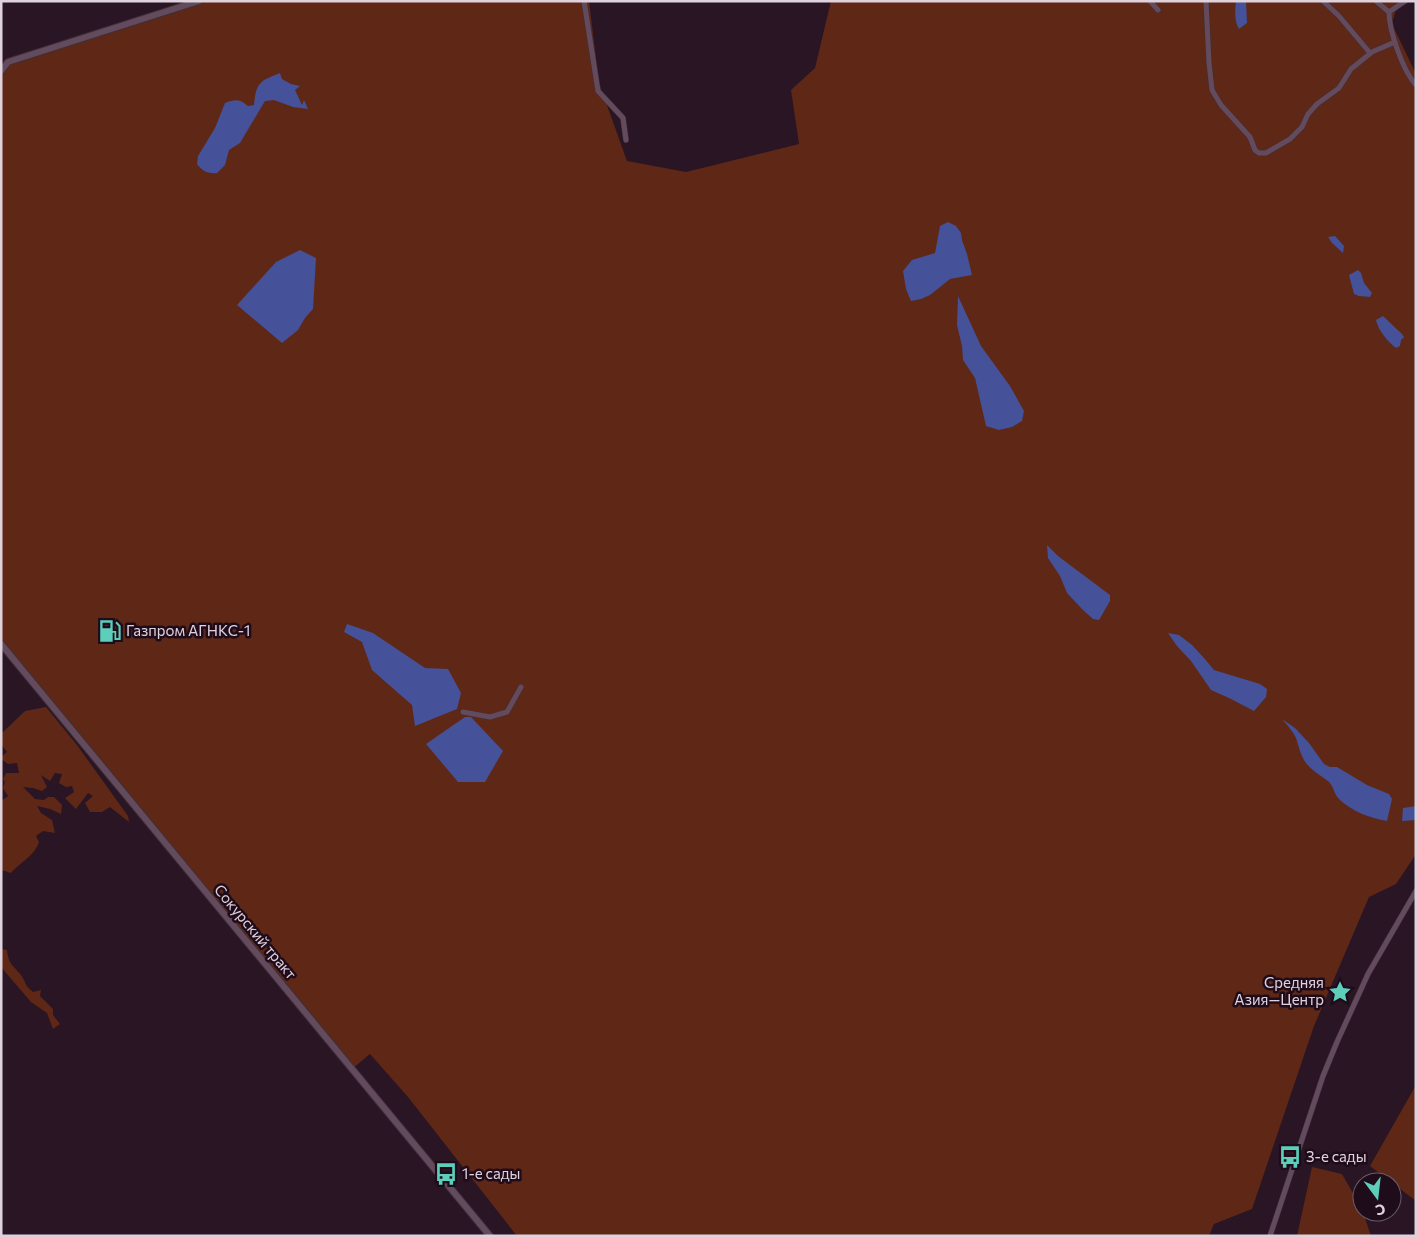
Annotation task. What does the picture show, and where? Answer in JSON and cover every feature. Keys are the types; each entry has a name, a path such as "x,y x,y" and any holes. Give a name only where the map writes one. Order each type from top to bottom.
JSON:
{"street":[{"path":"1,71 8,62 199,1"},
{"path":"584,1 598,91 623,118 626,140"},
{"path":"1150,1 1158,10"},
{"path":"1206,1 1212,90 1222,105 1250,137 1259,153 1266,152 1290,139 1302,127 1308,114 1317,104 1339,88 1351,69 1370,53 1395,42"},
{"path":"1323,1 1370,53"},
{"path":"1376,1 1389,12 1389,23 1395,42 1409,78 1416,84"},
{"path":"1389,12 1405,1"},
{"name":"Сокурский тракт","path":"1,644 490,1236"},
{"path":"463,712 490,717 507,712 521,687"},
{"path":"1270,1236 1323,1076 1337,1042 1368,974 1414,899 1416,891"}],"shaded area":[{"path":"199,1 589,1 599,83 627,161 686,172 799,144 791,90 815,68 831,1 1410,1 1396,9 1392,24 1416,74 1416,854 1396,884 1369,897 1314,1026 1252,1209 1214,1224 1209,1236 517,1236 408,1097 370,1054 352,1069 1,644 1,71 8,62"},
{"path":"46,707 77,745 128,816 129,822 110,807 102,812 90,812 85,803 93,796 88,793 76,809 65,798 74,792 72,786 66,787 59,783 62,774 55,773 50,781 41,775 47,787 42,791 23,787 35,799 44,800 48,797 54,797 62,805 61,814 37,806 41,813 52,820 55,833 43,831 36,836 39,842 34,852 11,873 1,870 1,801 8,796 3,788 5,782 3,779 6,773 19,773 17,763 8,764 1,759 7,752 1,744 1,734 25,711"},
{"path":"1,942 2,949 7,950 10,962 28,987 33,992 41,990 40,996 53,1009 53,1015 60,1024 53,1029 47,1013 31,1002 1,967"},
{"path":"1416,1085 1416,1201 1402,1190 1402,1172 1378,1172 1370,1166"},
{"path":"1312,1167 1342,1174 1352,1192 1352,1222 1366,1222 1371,1236 1297,1236"}],"water":[{"path":"1236,1 1246,1 1247,23 1239,29 1235,12"},
{"path":"280,73 282,79 300,86 295,90 302,105 304,100 308,109 293,107 274,100 265,101 240,143 229,150 225,165 217,173 205,172 197,164 198,156 215,128 225,103 237,100 248,106 254,105 256,91 260,83"},
{"path":"948,222 956,226 961,233 972,275 950,279 930,295 911,301 906,289 903,271 912,260 935,253 940,226"},
{"path":"1335,236 1344,246 1343,253 1328,237"},
{"path":"300,250 316,258 313,309 298,330 282,343 237,305 276,262"},
{"path":"1358,270 1364,283 1372,293 1370,297 1354,294 1349,275"},
{"path":"958,296 981,346 1010,386 1024,411 1022,421 1012,427 999,430 986,426 975,378 963,360 957,325"},
{"path":"1383,316 1404,337 1401,340 1400,346 1396,348 1384,336 1377,324 1376,320"},
{"path":"1047,545 1058,556 1110,595 1110,601 1099,620 1093,619 1067,593 1060,576 1048,558"},
{"path":"347,624 373,633 425,668 448,669 461,693 457,709 415,726 412,705 372,670 362,642 344,632"},
{"path":"1168,633 1179,635 1192,645 1214,670 1260,684 1267,689 1266,697 1254,711 1211,690"},
{"path":"465,717 471,717 503,751 485,782 458,782 426,744"},
{"path":"1282,719 1295,728 1309,743 1324,764 1330,767 1337,767 1367,785 1389,794 1392,799 1387,821 1361,813 1339,799 1329,782 1306,763 1295,735"},
{"path":"1416,806 1416,820 1402,821 1403,808"}],"place":[{"name":"Газпром АГНКС-1","path":"110,631"},
{"name":"Средняя Азия—Центр","path":"1340,992"},
{"name":"3-е сады","path":"1290,1157"},
{"name":"1-е сады","path":"446,1174"}]}
